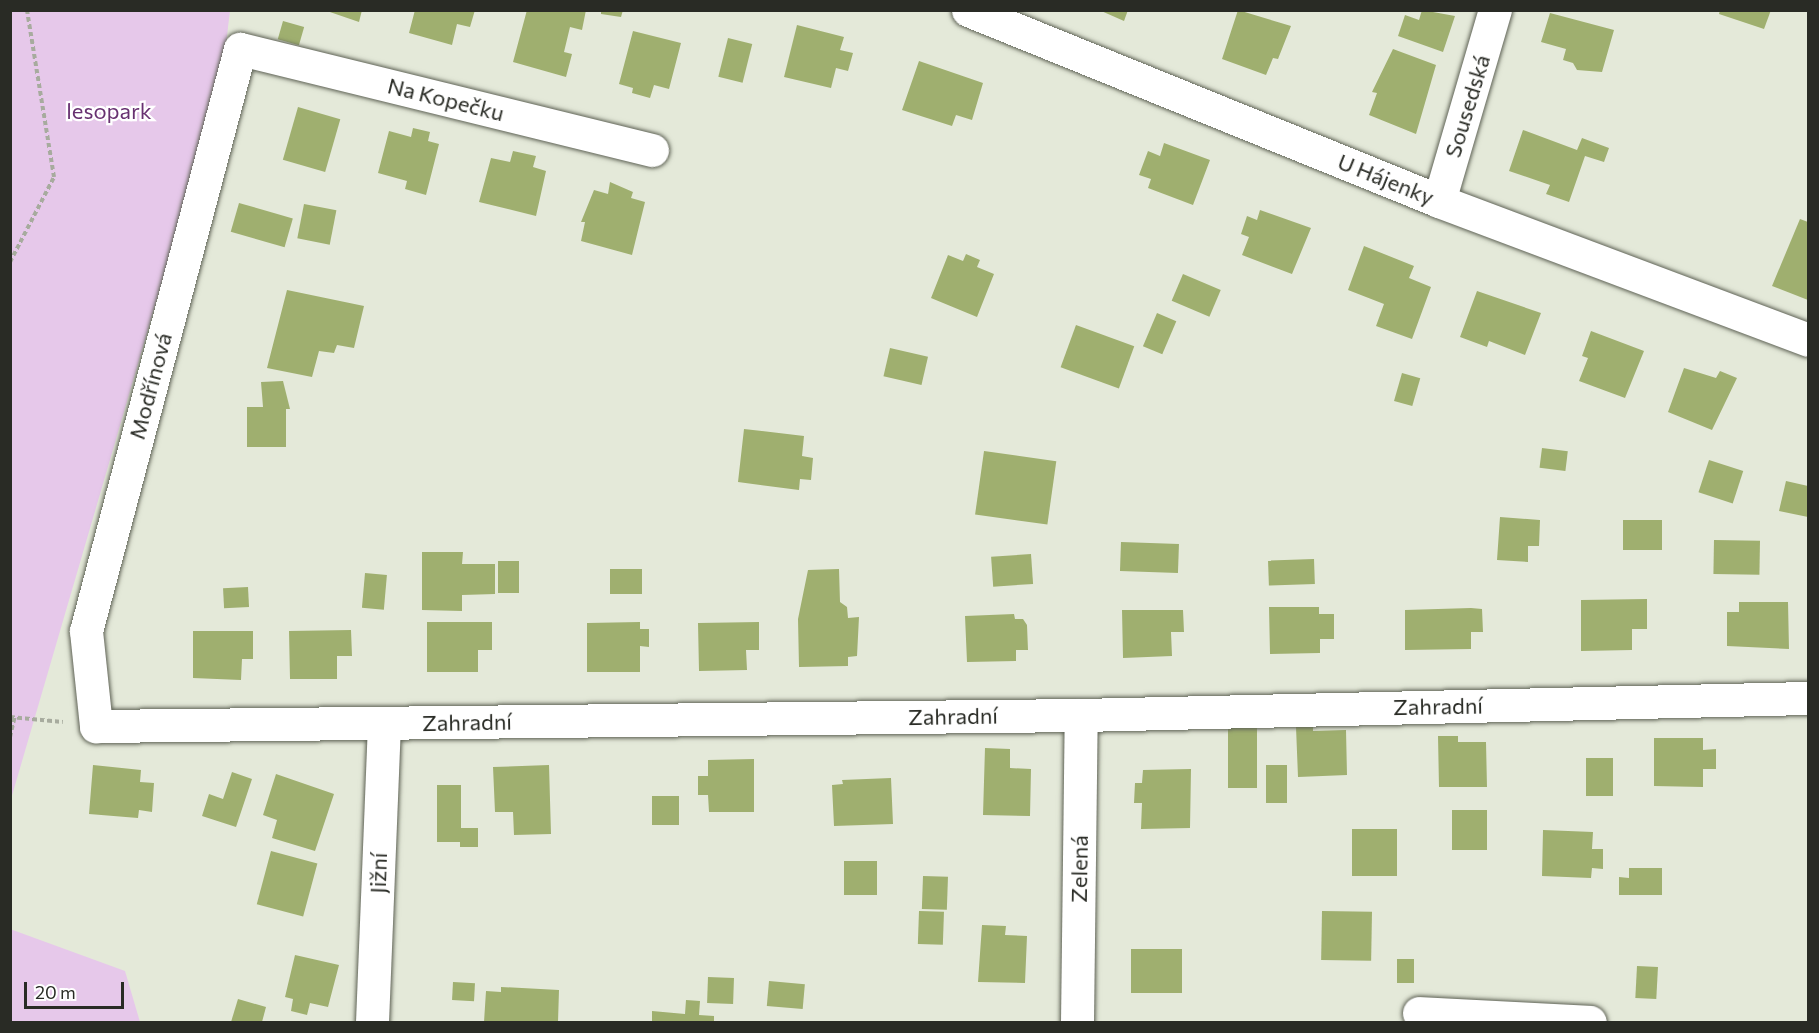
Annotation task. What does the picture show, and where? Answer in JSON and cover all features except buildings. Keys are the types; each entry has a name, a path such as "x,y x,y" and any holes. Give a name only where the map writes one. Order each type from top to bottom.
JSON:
{"street":[{"name":"U Hájenky","path":"968,10 1439,201 1809,340"},
{"name":"Sousedská","path":"1439,201 1496,10"},
{"name":"Na Kopečku","path":"240,49 652,150"},
{"name":"Modřínová","path":"96,726 86,631 240,49"},
{"name":"Zahradní","path":"96,726 1081,715 1809,698"},
{"name":"Zelená","path":"1077,1023 1081,715"},
{"name":"Jižní","path":"372,1023 384,723"},
{"path":"1419,1013 1590,1023"}],"path":[{"path":"10,262 54,177 27,10"},
{"path":"10,737 13,716 96,726"}],"green space":[{"name":"lesopark","path":"11,11 230,11 222,76 11,799"},
{"path":"10,929 125,971 140,1022 11,1022"}]}
